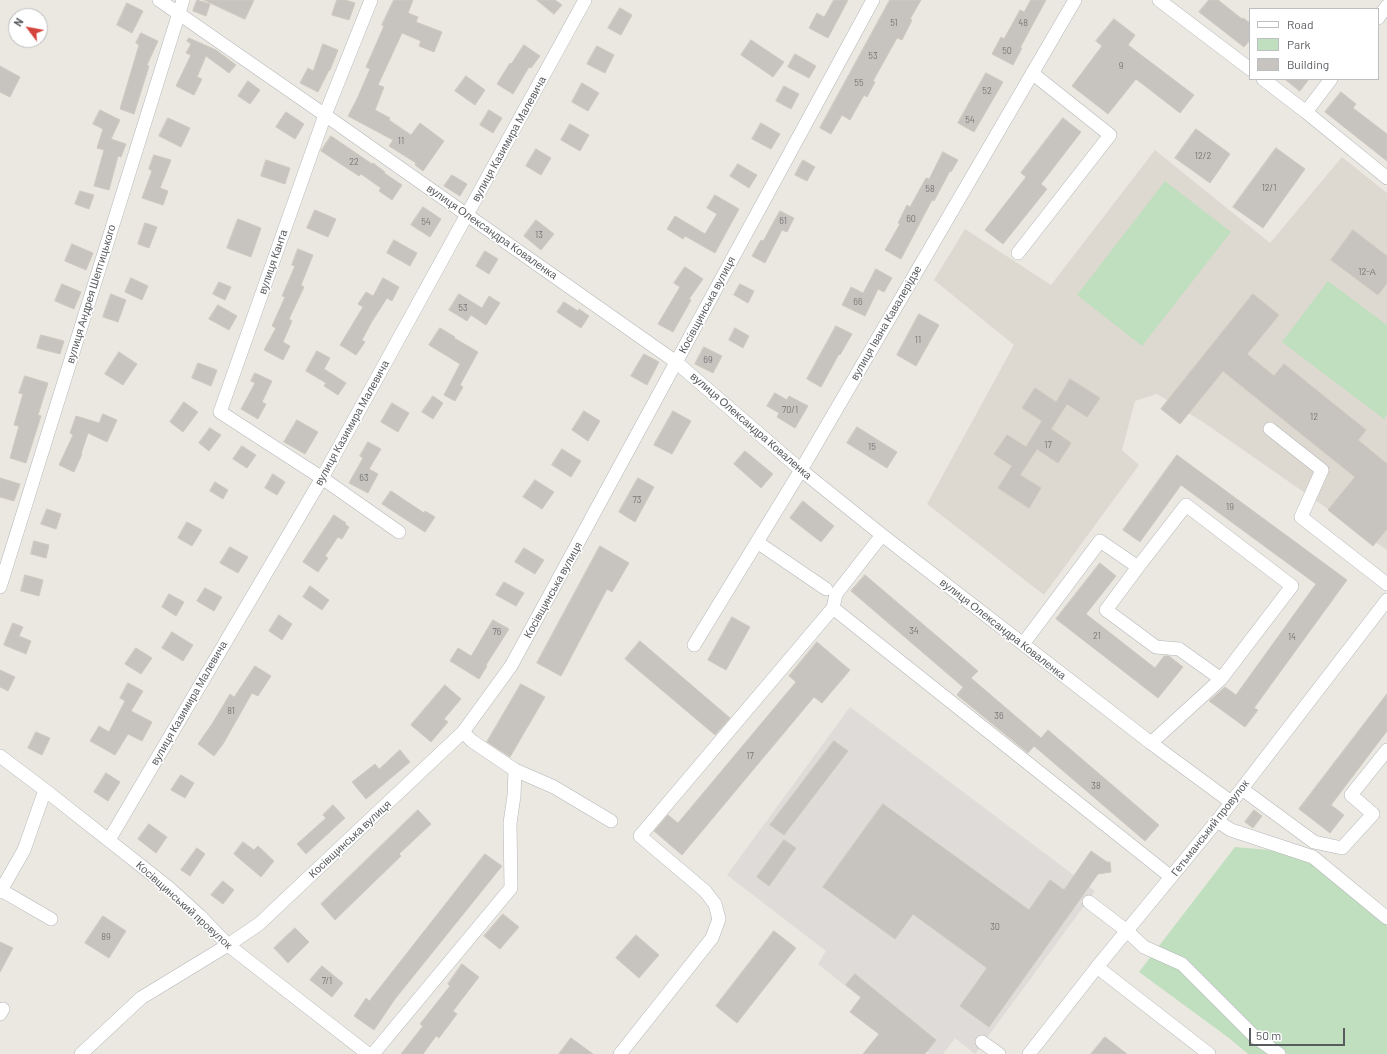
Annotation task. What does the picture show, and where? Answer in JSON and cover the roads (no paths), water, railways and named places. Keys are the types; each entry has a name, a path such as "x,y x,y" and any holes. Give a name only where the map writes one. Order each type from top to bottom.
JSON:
{"street":[{"name":"вулиця Олександра Коваленка","path":"159,0 676,362 801,470 882,535 1151,743 1230,802"},
{"name":"вулиця Андрея Шептицького","path":"0,587 183,0"},
{"name":"вулиця Канта","path":"322,478 220,412 325,115 371,0"},
{"name":"вулиця Казимира Малевича","path":"109,840 322,478 585,0"},
{"name":"Косівщинська вулиця","path":"81,1054 141,998 228,945 259,924 463,732 511,666 873,0"},
{"name":"вулиця Івана Кавалерідзе","path":"694,645 801,470 1075,0"},
{"path":"1159,0 1249,68"},
{"path":"1379,17 1387,6"},
{"path":"1018,253 1110,135 1032,73"},
{"path":"1264,80 1387,178"},
{"path":"1306,112 1330,80"},
{"path":"1270,429 1322,470 1301,517 1387,584"},
{"path":"322,478 399,532"},
{"path":"1151,743 1221,679 1292,586 1186,505 1106,610 1156,647 1179,649 1221,679"},
{"path":"620,1054 712,938 718,919 715,904 705,891 640,836 833,608 836,594 882,535"},
{"path":"1023,644 1100,541 1138,567"},
{"path":"757,542 826,589"},
{"name":"Гетьманський провулок","path":"1029,1054 1097,967 1217,821 1230,802 1387,600"},
{"path":"833,608 1172,877"},
{"path":"463,732 472,741 515,770 554,787 611,821"},
{"path":"1242,788 1314,842 1342,848 1372,814 1351,795 1387,750"},
{"name":"Косівщинський провулок","path":"0,756 168,887 200,916 228,945 368,1054"},
{"path":"373,1054 511,888 510,823 514,796 515,770"},
{"path":"45,790 24,850 1,891 51,919"},
{"path":"1217,821 1231,830 1313,857 1387,918"},
{"path":"1089,902 1127,931 1144,947 1182,964 1255,1037 1279,1054"},
{"path":"1097,967 1209,1054"},
{"path":"982,1042 999,1054"}]}
